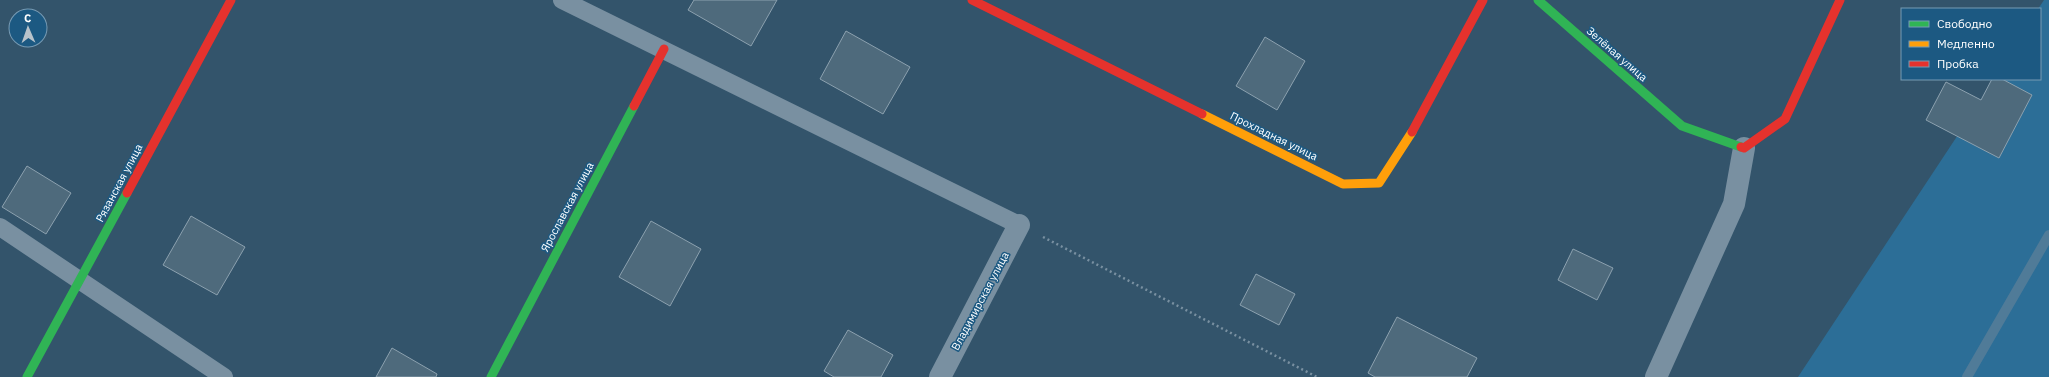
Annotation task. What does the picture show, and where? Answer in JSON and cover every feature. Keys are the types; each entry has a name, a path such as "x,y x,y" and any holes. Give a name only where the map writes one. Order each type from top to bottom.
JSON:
{"street":[{"name":"Рязанская улица","path":"27,377 231,0"},
{"name":"Прохладная улица","path":"972,0 1343,184 1379,183 1407,142 1483,0"},
{"name":"Зелёная улица","path":"1538,0 1682,126 1744,148"},
{"path":"1656,377 1734,204 1744,148 1784,119 1840,0"},
{"name":"Ярославская улица","path":"491,377 664,49"},
{"name":"Владимирская улица","path":"940,377 1019,225"}],"lane":[{"path":"562,0 1019,225"},
{"path":"0,227 224,377"}],"path":[{"path":"1019,225 1317,377"}],"shaded area":[{"path":"2044,0 2049,0 2049,377 1798,377 1981,100 1991,80 2041,80 2041,8 2039,8"}],"building":[{"path":"694,0 777,0 751,46 688,10"},
{"path":"846,31 910,67 883,114 820,79"},
{"path":"1265,37 1305,61 1277,110 1236,86"},
{"path":"1991,80 2004,80 2032,95 1999,158 1926,120 1946,82 1981,100"},
{"path":"27,166 71,193 46,234 2,207"},
{"path":"191,216 245,247 217,295 163,265"},
{"path":"651,221 701,249 670,306 619,277"},
{"path":"1573,249 1613,268 1597,300 1558,280"},
{"path":"1256,274 1295,294 1279,325 1240,305"},
{"path":"1397,317 1477,358 1467,377 1375,377 1368,373"},
{"path":"848,330 893,355 881,377 834,377 824,371"},
{"path":"392,348 437,374 436,377 376,377"}],"waterway":[{"path":"1967,377 2049,235"}],"traffic: fast":[{"path":"1538,0 1682,126 1741,147"},
{"path":"491,377 634,106"},
{"path":"27,377 127,193"}],"traffic: slow":[{"path":"1202,114 1343,184 1379,183 1412,132"}],"traffic: jam":[{"path":"127,193 231,0"},
{"path":"972,0 1202,114"},
{"path":"1412,132 1483,0"},
{"path":"1741,147 1744,148 1785,119 1840,0"},
{"path":"634,106 664,49"}]}
